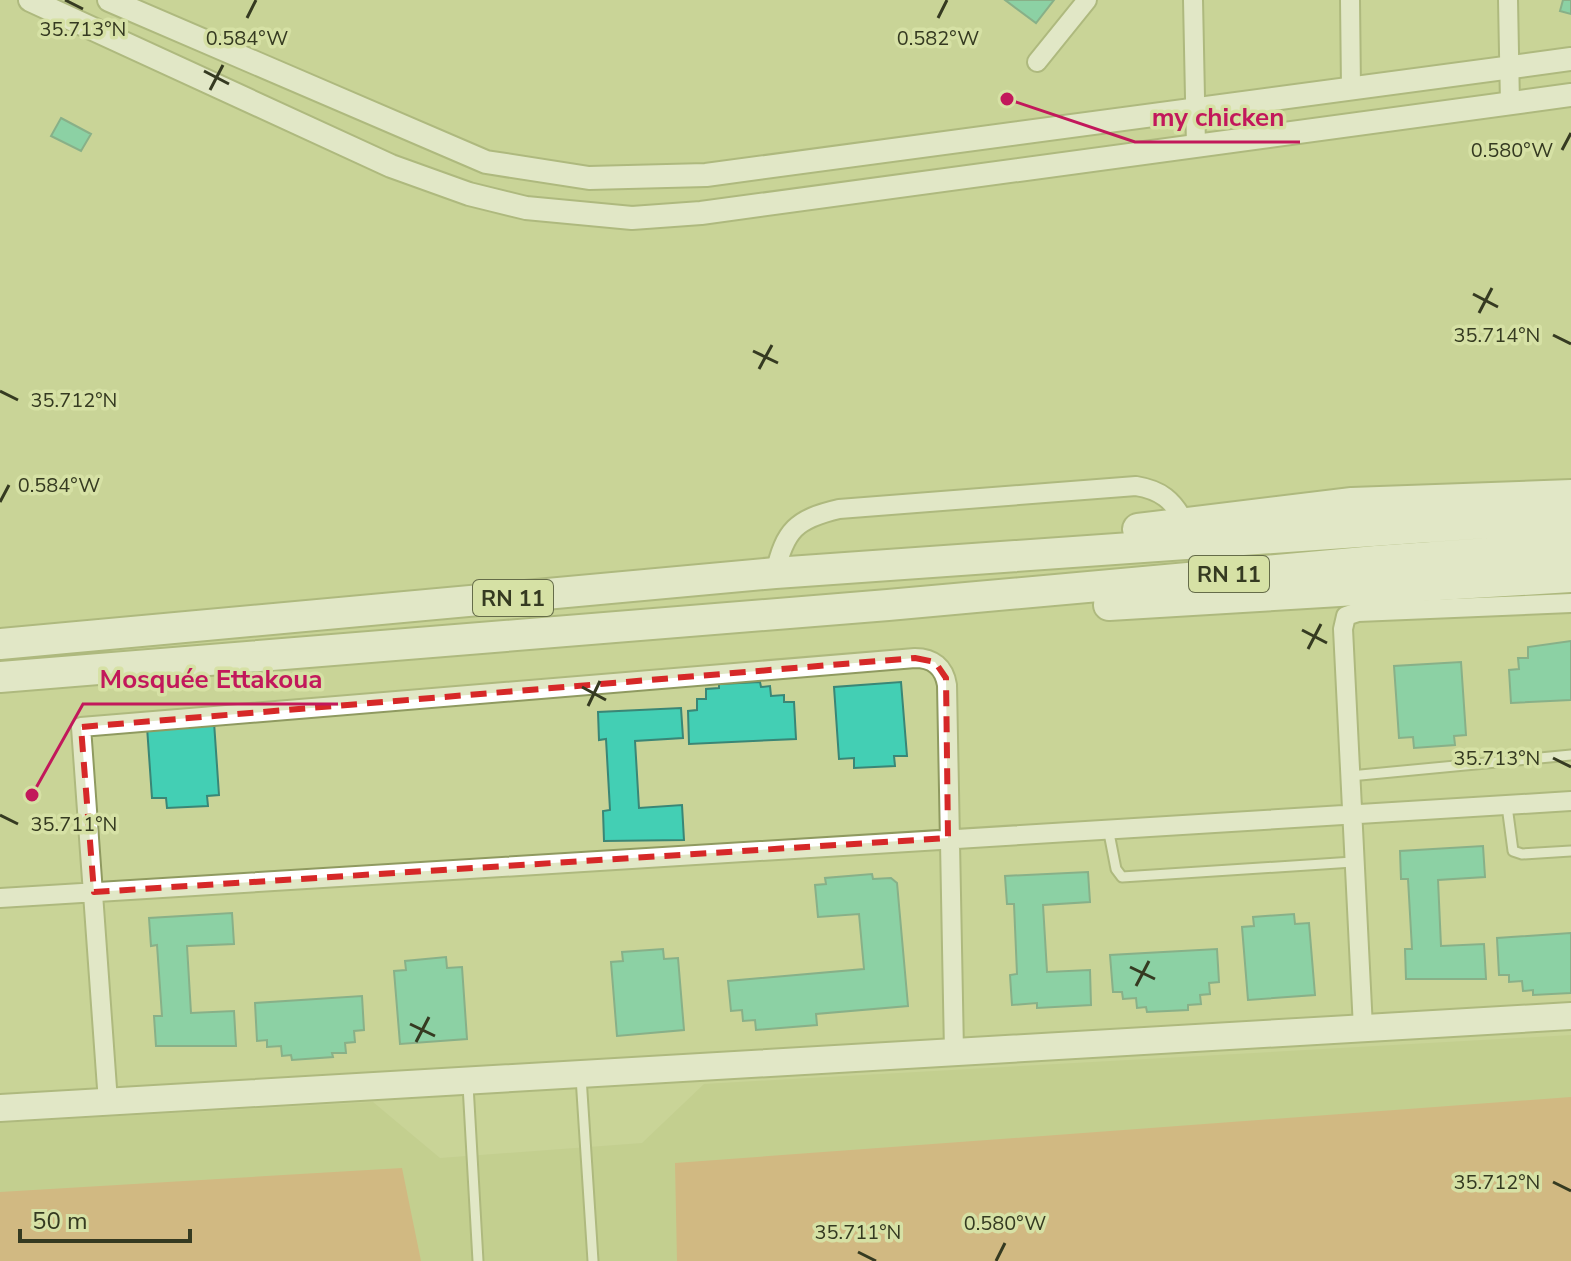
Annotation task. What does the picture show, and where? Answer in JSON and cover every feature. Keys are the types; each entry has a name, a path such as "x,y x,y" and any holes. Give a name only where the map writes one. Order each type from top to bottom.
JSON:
{"highway":[{"path":"1027,556 1094,536 1352,503 1571,495"},
{"name":"RN 11","path":"0,644 775,573 1571,517"},
{"name":"RN 11","path":"0,677 1571,547"},
{"path":"888,605 988,614 1571,577"}],"main road":[{"path":"0,1108 1571,1016"}],"street":[{"path":"30,0 60,6 391,166 469,194 526,208 632,218 701,213 1571,95"},
{"path":"109,0 486,162 589,178 706,175 1571,59"},
{"path":"1037,62 1087,0"},
{"path":"1193,0 1196,146"},
{"path":"1350,0 1351,88"},
{"path":"1508,0 1510,104"},
{"path":"775,573 785,539 796,525 815,514 839,509 1136,486 1151,488 1168,497 1185,523"},
{"path":"1363,1028 1350,812 1343,629 1346,616 1358,612 1571,603"},
{"path":"108,1102 81,727 915,658 935,662 944,672 947,685 954,1052"},
{"path":"0,898 1350,812 1571,801"}],"lane":[{"path":"1350,776 1571,755"},
{"path":"1507,806 1513,851 1522,854 1571,851"},
{"path":"1108,828 1116,869 1122,877 1353,862"},
{"path":"581,1074 593,1261"},
{"path":"468,1081 478,1261"}],"highlighted area":[{"path":"915,658 935,662 946,678 948,838 94,892 81,727"}],"shaded area":[{"path":"1571,1035 1571,1261 0,1261 0,1123 373,1102 440,1158 642,1143 704,1084"},
{"path":"1571,1097 1571,1261 677,1261 675,1163"},
{"path":"402,1168 421,1261 0,1261 0,1192"}],"building":[{"path":"1005,0 1054,0 1036,23"},
{"path":"1563,0 1571,0 1571,14 1560,11"},
{"path":"61,118 91,134 81,151 51,136"},
{"path":"1571,641 1571,700 1511,703 1509,670 1519,669 1518,658 1528,658 1528,647"},
{"path":"1461,662 1466,735 1454,736 1455,745 1414,748 1413,737 1399,738 1394,666"},
{"path":"760,682 761,687 770,686 771,696 784,695 784,702 794,702 796,739 689,744 688,711 697,710 697,699 706,699 706,689 719,688 719,684"},
{"path":"901,682 907,756 894,756 895,766 854,768 854,758 839,759 834,687"},
{"path":"681,708 683,738 635,741 639,808 682,805 684,840 604,841 603,811 610,810 606,739 599,740 598,712"},
{"path":"214,722 219,795 207,796 208,806 167,808 166,798 152,798 147,727"},
{"path":"1483,846 1485,877 1438,880 1441,946 1484,944 1486,979 1406,979 1405,949 1412,949 1408,879 1401,879 1400,851"},
{"path":"1088,872 1090,902 1043,905 1047,972 1090,970 1091,1005 1037,1008 1037,1003 1012,1005 1010,975 1017,974 1014,904 1007,904 1005,876"},
{"path":"872,874 873,879 891,878 897,883 908,1006 816,1014 817,1025 756,1030 755,1020 743,1021 742,1010 731,1011 728,981 864,969 859,914 818,917 815,885 826,884 825,878"},
{"path":"232,913 234,944 187,946 191,1013 234,1011 236,1046 156,1046 154,1016 162,1016 157,945 151,946 149,918"},
{"path":"1294,914 1295,924 1309,923 1315,995 1248,1000 1242,927 1254,926 1253,917"},
{"path":"1571,933 1571,993 1533,995 1533,990 1523,991 1522,981 1509,982 1509,975 1499,975 1497,938"},
{"path":"663,949 664,959 678,958 684,1030 617,1036 611,962 623,961 622,952"},
{"path":"1217,949 1219,982 1209,983 1210,994 1200,995 1201,1004 1188,1005 1188,1010 1147,1012 1146,1007 1137,1008 1136,998 1123,999 1122,992 1113,992 1110,955"},
{"path":"446,957 447,968 462,967 467,1039 400,1044 394,971 406,970 405,961"},
{"path":"362,996 364,1030 354,1031 355,1042 345,1043 346,1053 292,1060 291,1055 282,1056 281,1046 267,1047 267,1040 257,1041 255,1003"}],"place":[{"name":"my chicken","path":"1007,99"},
{"name":"Mosquée Ettakoua","path":"32,795"}]}
